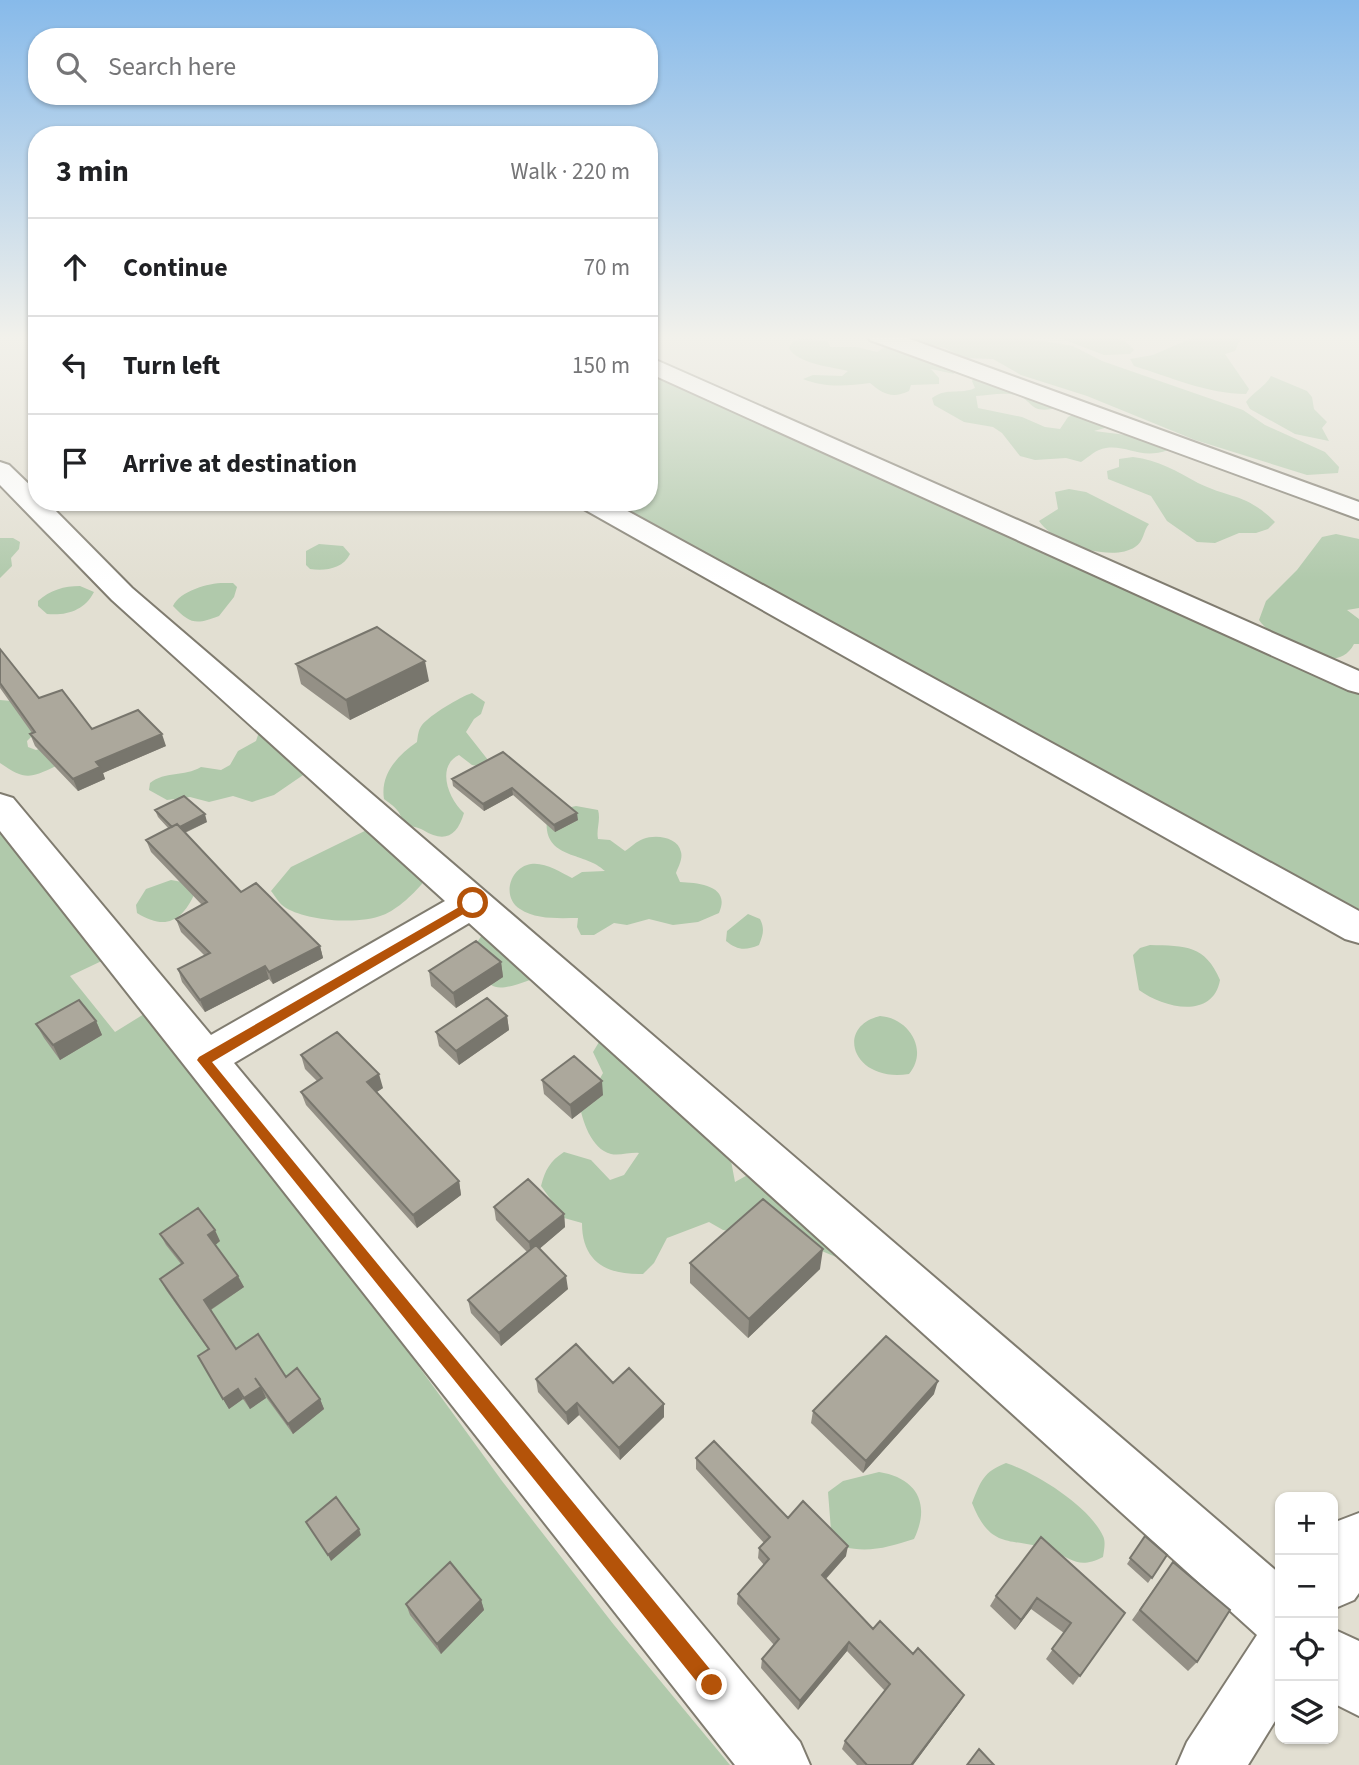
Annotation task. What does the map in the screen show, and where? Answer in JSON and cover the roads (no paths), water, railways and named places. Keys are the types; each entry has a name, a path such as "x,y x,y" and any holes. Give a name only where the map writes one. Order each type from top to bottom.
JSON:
{"street":[{"path":"768,417 1359,683"},
{"path":"1103,417 1359,511"},
{"path":"0,470 28,498"},
{"path":"40,511 122,594 1275,1610"},
{"path":"607,511 1359,929"},
{"path":"0,806 777,1765"},
{"path":"204,1060 473,903"},
{"path":"1338,1572 1359,1542"},
{"path":"1210,1765 1275,1664"},
{"path":"1338,1665 1359,1684"}]}
